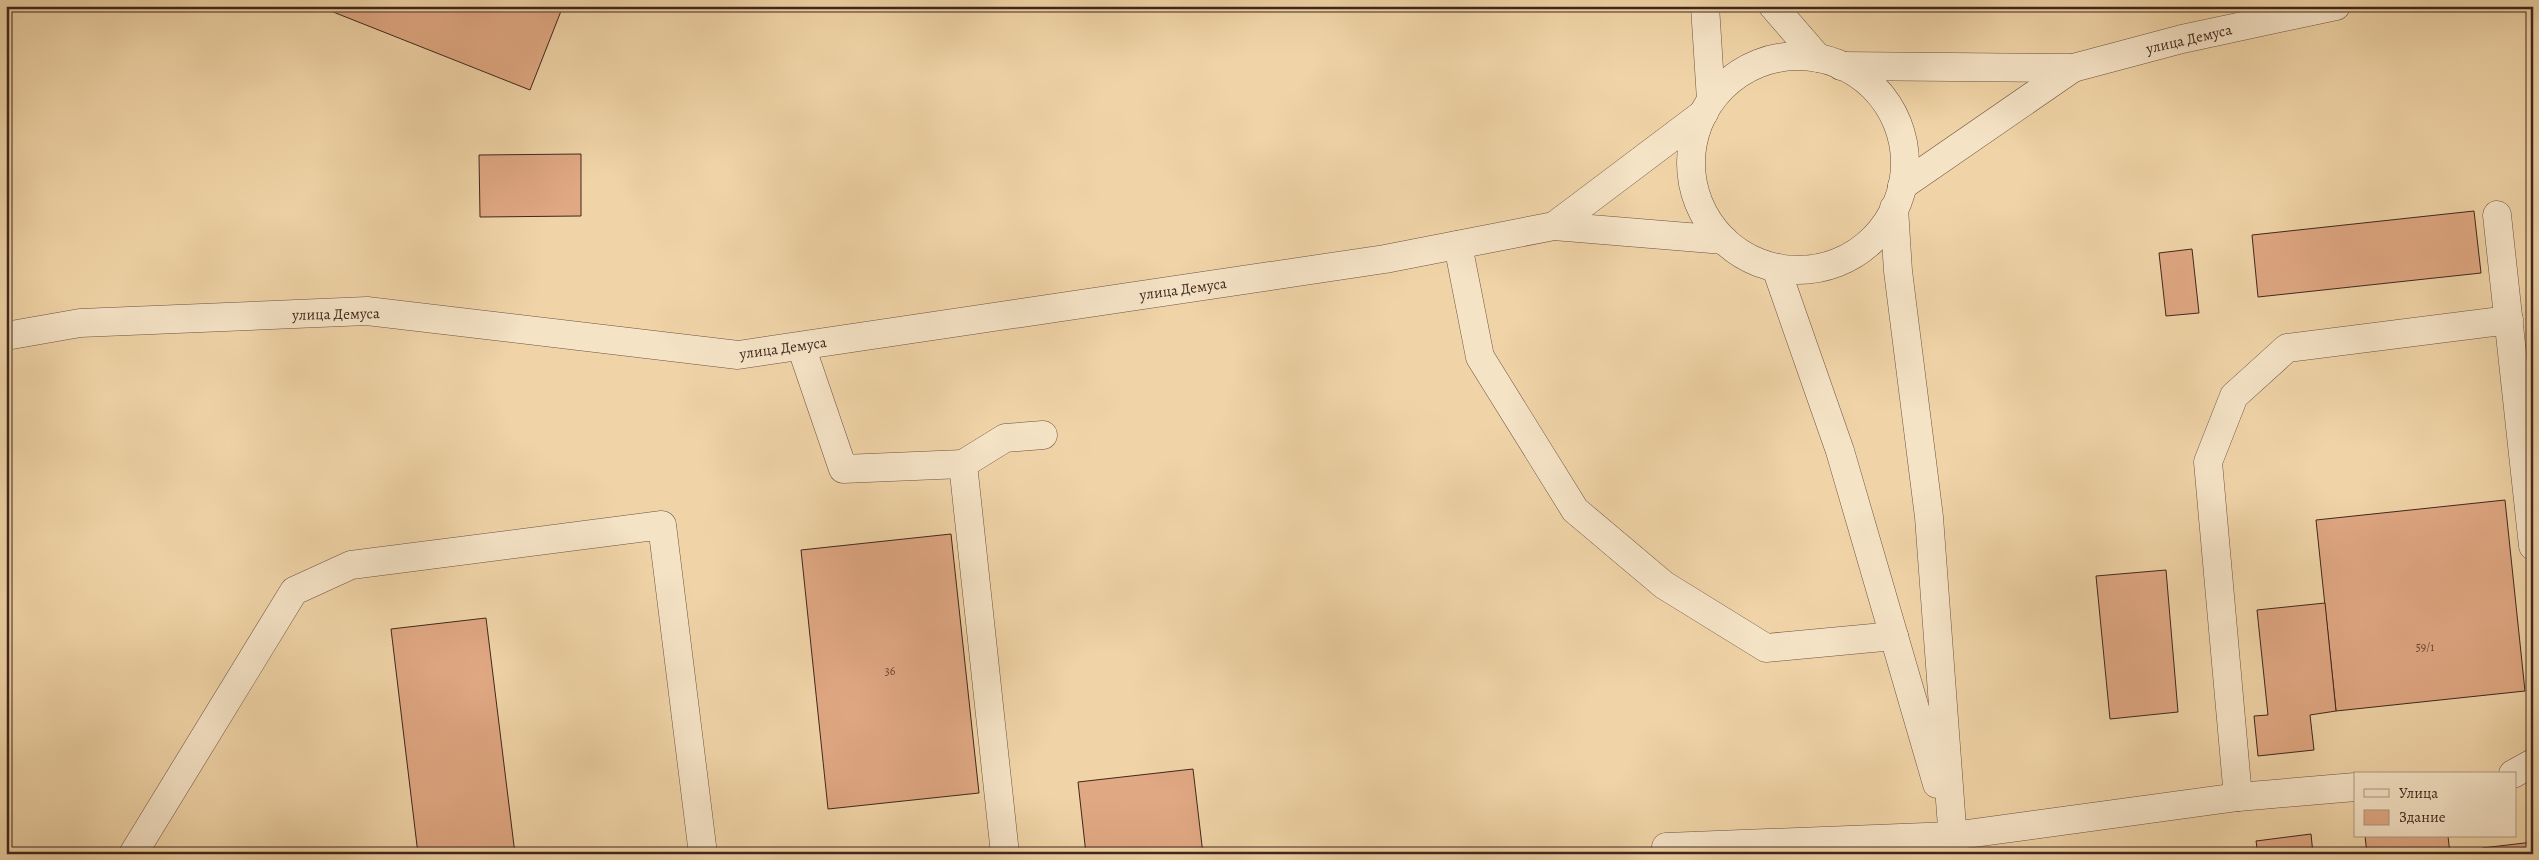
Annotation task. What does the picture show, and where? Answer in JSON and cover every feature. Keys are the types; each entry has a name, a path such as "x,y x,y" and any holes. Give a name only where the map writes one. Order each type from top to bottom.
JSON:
{"street":[{"path":"1705,6 1707,107 1692,143 1690,166 1694,190 1703,212 1732,248 1753,260 1776,268 1799,270 1822,267 1845,259 1865,246 1881,229 1898,197 2073,68"},
{"path":"1773,6 1830,62 1862,78 1880,94 1893,115 1902,138 1904,154 1898,197 1898,271 1929,517 1953,845"},
{"name":"улица Демуса","path":"2073,68 2182,39 2336,6"},
{"path":"1554,226 1707,107 1728,82 1748,68 1770,60 1794,56 1830,62 2073,68"},
{"path":"2497,215 2533,546"},
{"path":"1554,226 1724,240"},
{"name":"улица Демуса","path":"6,336 80,323 367,311 738,355 1375,260 1554,226"},
{"path":"1458,245 1480,357 1575,510 1664,585 1766,648 1894,636"},
{"path":"1776,268 1840,451 1953,845"},
{"path":"2238,797 2208,462 2234,396 2287,348 2509,320"},
{"path":"801,346 843,469 964,464 1005,438 1043,434"},
{"path":"964,464 1005,854"},
{"path":"133,854 294,591 350,565 662,525 703,854"},
{"path":"2516,772 2533,763"},
{"path":"1666,847 1953,845 2238,797 2354,787"}],"building":[{"path":"318,6 563,6 530,90"},
{"path":"581,154 581,216 480,217 479,155"},
{"path":"2474,211 2481,273 2258,297 2252,235"},
{"path":"2192,249 2199,313 2166,316 2159,253"},
{"path":"2505,500 2525,691 2336,711 2316,520"},
{"path":"951,534 979,793 828,809 801,550"},
{"path":"2166,570 2178,712 2110,719 2096,576"},
{"path":"2325,603 2336,711 2310,715 2314,750 2258,756 2254,716 2268,715 2257,610"},
{"path":"486,618 515,854 418,854 391,629"},
{"path":"1193,769 1203,854 1086,854 1078,782"},
{"path":"2311,834 2313,854 2258,854 2256,841"},
{"path":"2365,838 2448,838 2450,854 2367,854"},
{"path":"2533,842 2533,854 2482,854 2482,848"}]}
